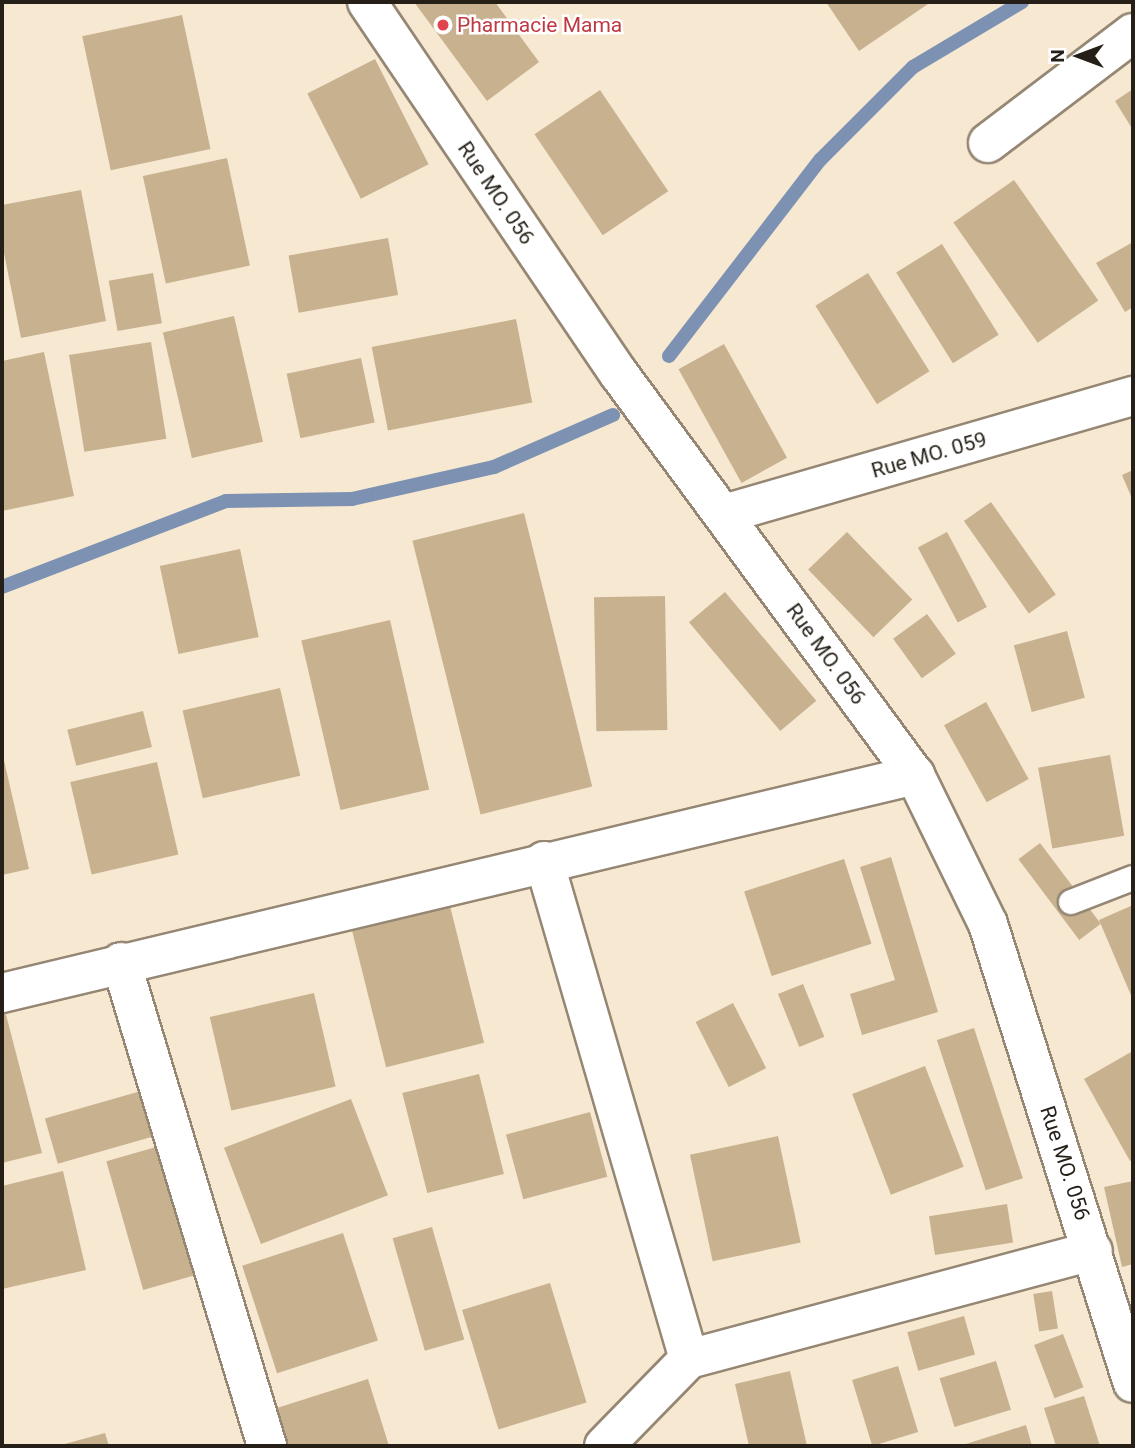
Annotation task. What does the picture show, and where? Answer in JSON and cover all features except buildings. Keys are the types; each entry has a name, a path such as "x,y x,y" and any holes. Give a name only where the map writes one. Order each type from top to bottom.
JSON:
{"street":[{"name":"Rue MO. 056","path":"367,2 620,374 915,775 988,924 1093,1251 1124,1322 1133,1383"},
{"path":"988,143 1133,33"},
{"name":"Rue MO. 059","path":"724,514 1133,396"},
{"path":"2,993 121,962 915,775"},
{"path":"544,861 689,1359"},
{"path":"121,962 267,1446"},
{"path":"604,1446 689,1359 1093,1251"}],"lane":[{"path":"1071,902 1133,878"}],"waterway":[{"path":"669,356 820,160 913,67 1022,2"},
{"path":"2,587 226,501 352,499 494,467 613,415"}],"place":[{"name":"Pharmacie Mama","path":"443,25"}]}
